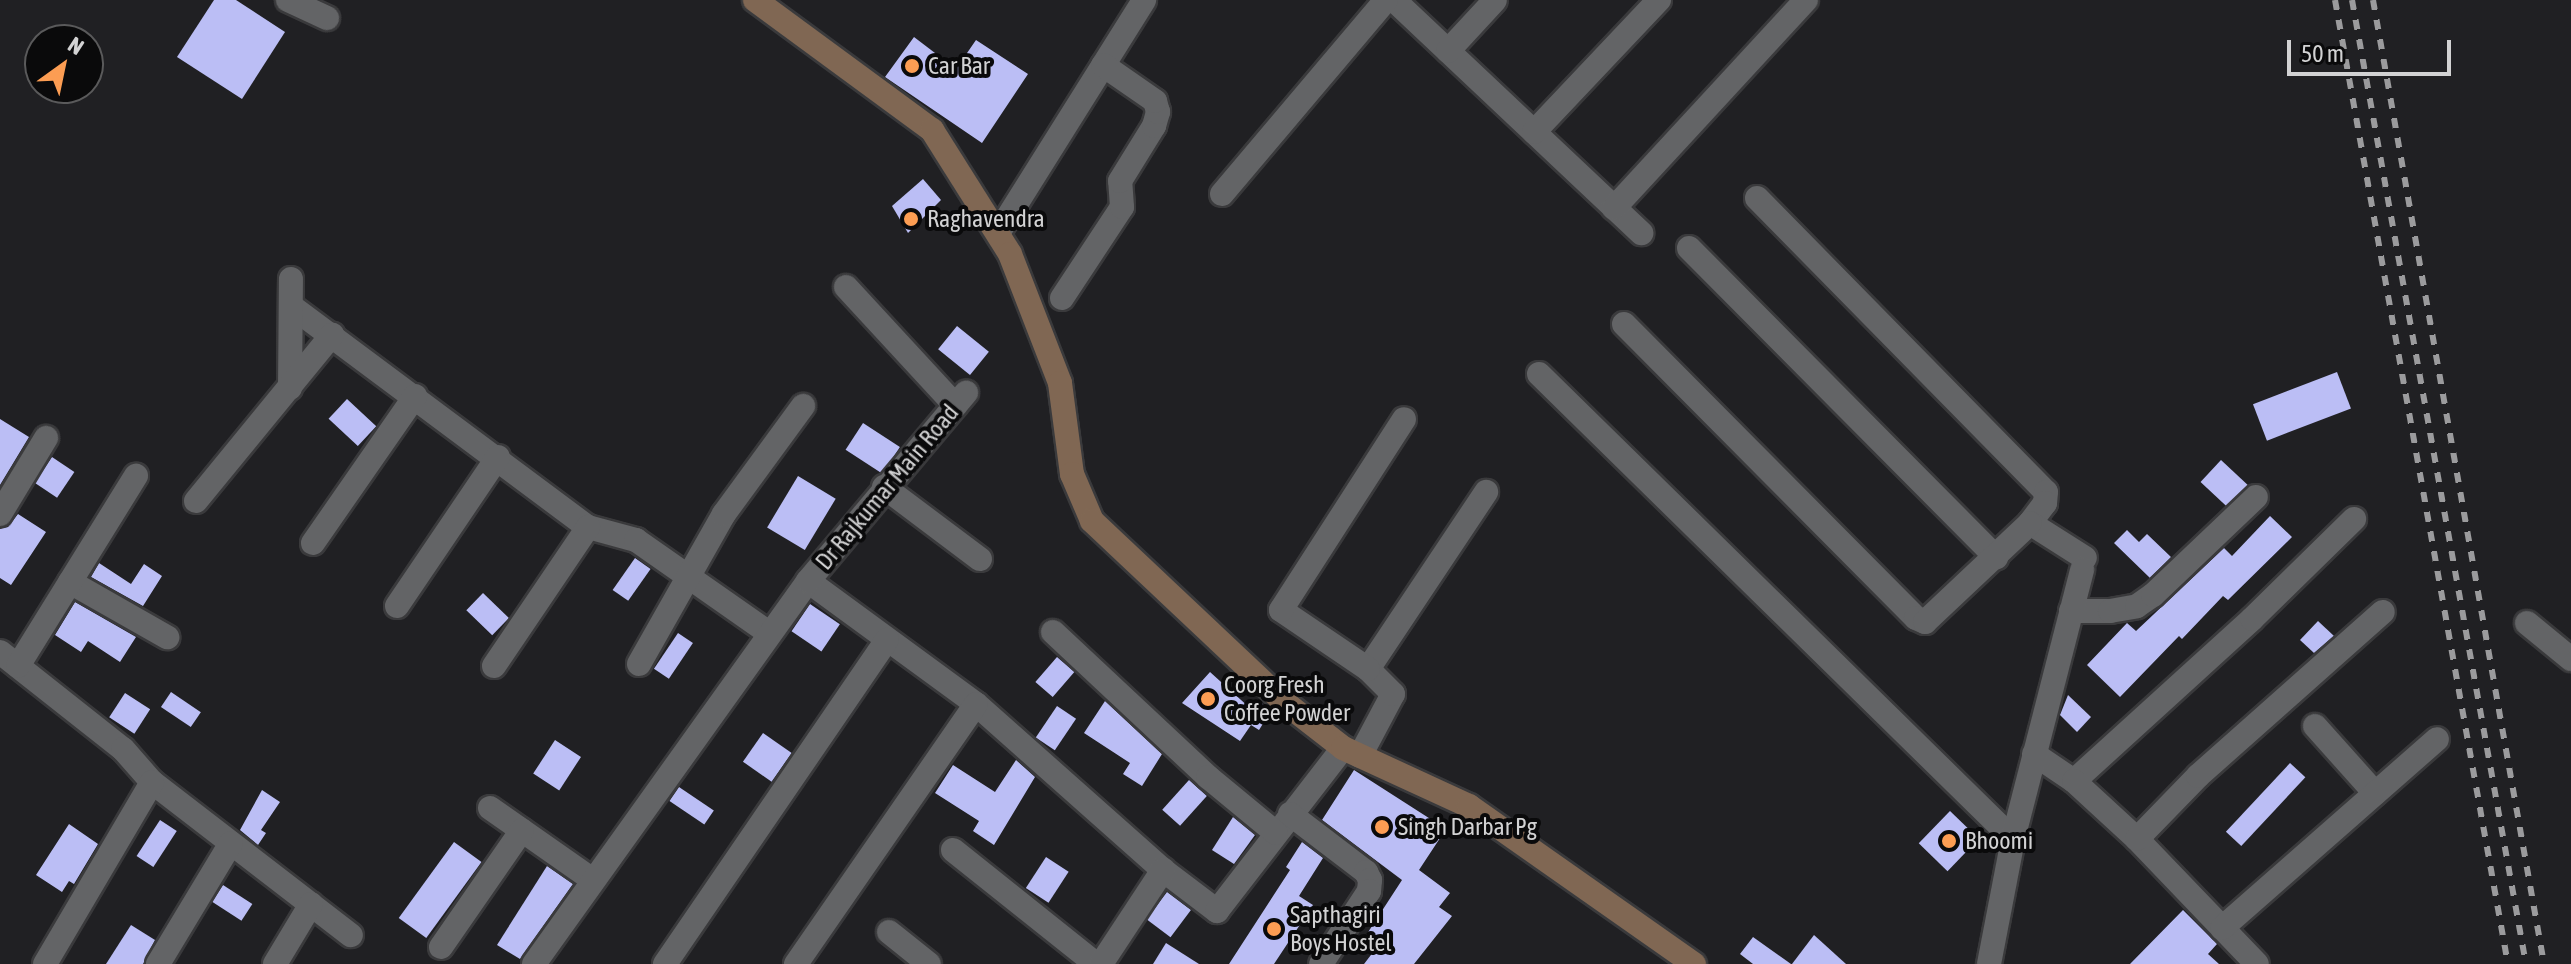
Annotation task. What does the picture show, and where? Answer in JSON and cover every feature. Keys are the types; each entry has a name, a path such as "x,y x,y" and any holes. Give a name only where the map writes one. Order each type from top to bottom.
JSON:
{"street":[{"path":"288,0 327,18"},
{"path":"755,0 932,130 1010,254 1060,383 1072,474 1092,521 1284,702 1352,752 1469,806 1694,964"},
{"path":"998,233 1144,0"},
{"path":"1222,194 1386,0"},
{"path":"1394,0 1641,233"},
{"path":"1448,51 1495,0"},
{"path":"1534,132 1659,0"},
{"path":"1614,208 1806,0"},
{"path":"1062,298 1122,207 1120,181 1154,126 1158,112 1155,101 1103,65"},
{"path":"1624,324 1916,618 1925,622 1932,620 2030,523 2045,503 2046,492 1757,198"},
{"path":"1689,248 1996,557"},
{"path":"290,388 291,279"},
{"name":"Dr Rajkumar Main Road","path":"534,964 808,581 960,399 846,287"},
{"path":"291,306 498,457 588,527 636,540 689,574 769,633"},
{"path":"196,501 332,335"},
{"path":"1539,374 2013,839"},
{"path":"313,543 415,396"},
{"path":"639,664 724,514 803,406"},
{"path":"808,581 976,704 1163,870 1217,911 1283,823 1352,752 1393,694 1368,669 1281,610 1404,419"},
{"path":"0,514 46,438"},
{"path":"397,606 498,457"},
{"path":"136,476 70,582 9,659 123,749 152,782 351,935"},
{"path":"884,487 980,559"},
{"path":"1368,669 1486,492"},
{"path":"2071,611 2110,611 2137,606 2153,595 2256,497"},
{"path":"2074,781 2252,619 2354,519"},
{"path":"1989,964 2013,839 2084,564 2030,523"},
{"path":"494,666 588,527"},
{"path":"70,582 167,637"},
{"path":"2137,839 2198,776 2383,612"},
{"path":"2527,623 2571,659"},
{"path":"1053,632 1208,777 1366,872 1370,880 1369,891 1321,964"},
{"path":"665,964 887,640"},
{"path":"796,964 976,704"},
{"path":"2315,726 2375,793"},
{"path":"2222,928 2437,739"},
{"path":"2034,754 2074,781 2137,839 2257,964"},
{"path":"45,964 152,782"},
{"path":"490,808 593,880"},
{"path":"441,947 522,830"},
{"path":"158,964 231,843"},
{"path":"953,850 1099,964 1163,870"},
{"path":"275,964 311,904"},
{"path":"889,932 929,964"}],"building":[{"path":"214,0 236,0 285,32 242,99 177,57"},
{"path":"914,37 956,69 976,40 1028,74 982,143 885,77"},
{"name":"Raghavendra","path":"923,179 941,200 908,233 892,206"},
{"path":"957,326 989,352 970,375 938,349"},
{"path":"2337,372 2351,408 2267,441 2253,404"},
{"path":"347,399 376,426 358,446 329,419"},
{"path":"0,419 29,437 0,485"},
{"path":"863,423 900,447 882,474 846,450"},
{"path":"52,457 74,472 57,498 35,483"},
{"path":"2221,460 2248,485 2228,507 2201,482"},
{"path":"798,476 836,499 805,550 767,527"},
{"path":"18,514 46,532 11,585 0,578 0,529 8,527"},
{"path":"2270,516 2292,537 2228,600 2223,596 2182,639 2179,636 2120,697 2087,665 2127,623 2136,631 2224,548 2232,556"},
{"path":"2127,530 2139,542 2147,534 2171,557 2150,578 2114,543"},
{"path":"635,558 651,569 628,601 613,590"},
{"path":"99,563 131,584 144,564 162,576 143,606 91,577"},
{"path":"483,593 509,618 492,635 466,610"},
{"path":"75,602 136,637 120,662 88,641 81,652 55,635"},
{"path":"810,604 840,624 821,651 792,631"},
{"path":"2318,621 2334,636 2314,653 2300,640"},
{"path":"678,633 693,643 669,679 654,669"},
{"path":"1057,657 1074,672 1053,697 1035,682"},
{"path":"1210,672 1251,709 1257,699 1271,711 1259,730 1251,725 1240,741 1182,703"},
{"path":"171,692 201,712 191,727 161,707"},
{"path":"125,693 150,709 134,734 109,717"},
{"path":"2068,695 2091,717 2077,732 2060,715"},
{"path":"1105,701 1162,754 1142,786 1123,774 1130,763 1084,733"},
{"path":"1057,706 1076,719 1055,750 1036,738"},
{"path":"763,733 792,753 772,782 743,762"},
{"path":"555,740 581,757 559,790 533,774"},
{"path":"1016,760 1035,777 994,845 973,831 979,821 935,793 953,765 995,792"},
{"path":"2290,763 2305,777 2241,846 2226,832"},
{"path":"1354,770 1446,829 1419,870 1450,893 1439,907 1452,916 1414,964 1364,964 1374,951 1361,943 1402,880 1322,820"},
{"path":"1189,780 1207,796 1180,826 1162,810"},
{"path":"679,787 714,810 704,825 669,801"},
{"path":"262,790 280,802 261,830 266,833 258,845 240,830"},
{"name":"Bhoomi","path":"1950,811 1979,839 1948,871 1919,843"},
{"path":"1233,817 1255,835 1234,864 1212,850"},
{"path":"160,820 177,831 153,867 137,856"},
{"path":"69,824 98,844 74,884 69,881 62,892 36,875"},
{"path":"454,842 482,862 426,938 399,918"},
{"name":"Sapthagiri Boys Hostel","path":"1302,842 1323,858 1299,896 1313,905 1274,964 1229,964 1290,870 1286,867"},
{"path":"1046,857 1069,872 1048,903 1026,888"},
{"path":"547,866 573,884 520,959 497,945"},
{"path":"223,885 252,904 241,921 212,902"},
{"path":"1167,892 1191,910 1170,937 1147,919"},
{"path":"2183,910 2217,944 2208,954 2219,964 2130,964"},
{"path":"131,925 155,940 143,964 106,964"},
{"path":"1814,935 1846,964 1792,964"},
{"path":"1753,937 1791,964 1753,964 1740,954"},
{"path":"1166,943 1199,964 1153,964"}],"railway":[{"path":"2335,0 2508,964"},
{"path":"2352,0 2526,964"},
{"path":"2373,0 2544,964"}],"place":[{"name":"Car Bar","path":"912,66"},
{"name":"Raghavendra","path":"911,219"},
{"name":"Coorg Fresh Coffee Powder","path":"1208,699"},
{"name":"Singh Darbar Pg","path":"1382,827"},
{"name":"Bhoomi","path":"1949,841"},
{"name":"Sapthagiri Boys Hostel","path":"1274,929"}]}
